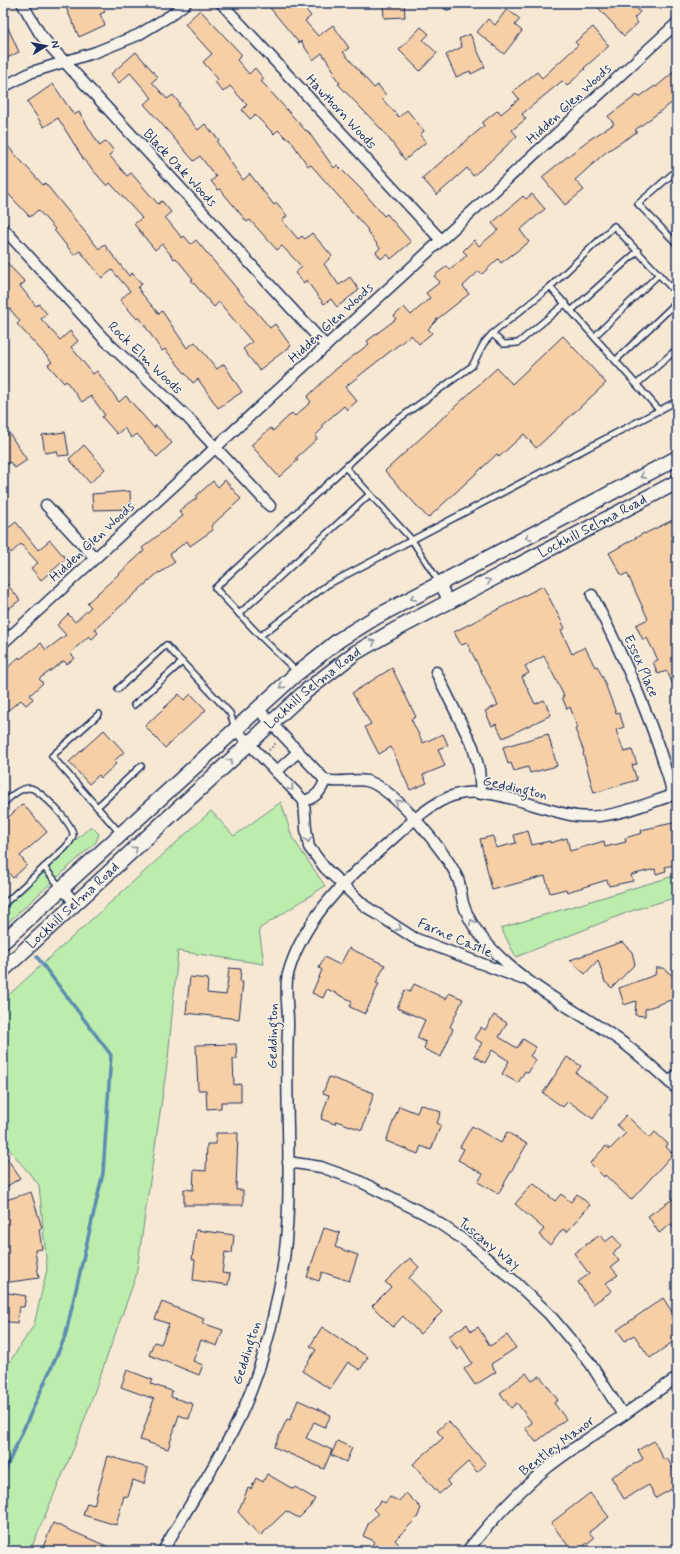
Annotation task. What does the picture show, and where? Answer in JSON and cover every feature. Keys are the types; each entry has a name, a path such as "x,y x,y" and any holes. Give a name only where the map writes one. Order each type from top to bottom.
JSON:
{"main road":[{"name":"Lockhill Selma Road","path":"3,942 235,729 298,673 339,640 376,617 677,458"},
{"name":"Lockhill Selma Road","path":"3,970 305,692 355,653 677,482"}],"street":[{"name":"Black Oak Woods","path":"22,3 40,34 88,90 326,346"},
{"path":"3,87 32,72 96,52 138,35 171,15 186,3"},
{"name":"Hawthorn Woods","path":"221,3 441,240"},
{"name":"Hidden Glen Woods","path":"3,643 677,24"},
{"name":"Rock Elm Woods","path":"3,228 104,339 216,447 270,506"},
{"path":"46,505 95,558"},
{"path":"440,584 449,602"},
{"name":"Essex Place","path":"592,596 614,637 651,725 675,795"},
{"path":"436,672 473,747 479,769 481,794"},
{"path":"235,729 304,801 313,798 321,790 325,780 258,709"},
{"path":"276,772 298,752"},
{"name":"Farne Castle","path":"325,780 335,782 367,781 383,788 395,798 426,831 444,854 458,879 463,903 473,926 496,953 527,980 622,1042 674,1082"},
{"name":"Geddington","path":"163,1551 235,1427 269,1336 281,1282 284,1254 288,1162 287,977 299,944 319,911 342,884 415,821 438,803 456,794 503,796 542,808 578,816 610,815 675,795"},
{"name":"Farne Castle","path":"304,801 309,847 325,868 365,906 414,938 527,980"},
{"path":"62,888 76,904"},
{"name":"Tuscany Way","path":"288,1162 321,1167 357,1180 427,1215 468,1243 512,1279 550,1314 590,1363 623,1415"},
{"name":"Bentley Manor","path":"467,1551 498,1513 526,1486 578,1445 623,1415 645,1398 677,1378"}],"lane":[{"path":"677,170 638,204 677,244"},
{"path":"298,673 260,636 215,588 393,423 472,366 484,342 492,334 550,286 614,226 638,250 677,294"},
{"path":"572,310 638,250"},
{"path":"595,336 659,274"},
{"path":"550,286 660,410"},
{"path":"616,360 677,302"},
{"path":"492,334 504,344 518,343 566,303"},
{"path":"637,384 677,349"},
{"path":"260,636 327,585 677,402"},
{"path":"346,468 412,540 440,584"},
{"path":"239,614 370,494"},
{"path":"118,689 166,645 230,713 235,729"},
{"path":"134,705 182,662"},
{"path":"99,714 52,756 121,834"},
{"path":"97,807 141,766"},
{"path":"3,804 20,790 30,788 38,791 69,824 73,834 71,841 3,905"},
{"path":"44,867 62,888"}],"path":[{"path":"268,751 277,742"}],"green space":[{"path":"281,802 292,837 325,886 259,929 264,964 178,951 168,1058 136,1276 76,1443 30,1551 3,1551 3,1372 34,1325 47,1269 39,1185 3,1142 3,1000 211,811 234,836"},
{"path":"91,826 99,834 96,842 3,927 3,908"},
{"path":"677,875 677,897 631,911 516,957 501,928"}],"building":[{"path":"64,3 101,3 105,12 100,14 105,25 79,37"},
{"path":"266,3 300,3 311,16 305,21 318,36 333,25 349,48 343,52 374,88 378,85 386,95 382,99 399,117 407,110 424,131 420,135 426,142 405,160 383,131 338,84 340,83 332,73 334,71 322,53 313,60 301,41 299,43"},
{"path":"383,3 404,3 405,17 384,18"},
{"path":"594,3 632,3 640,12 634,18 638,23 624,36"},
{"path":"507,9 520,19 515,25 522,31 504,54 477,32 488,19 495,25"},
{"path":"200,10 242,55 237,60 249,74 255,68 264,79 261,81 306,131 307,130 334,168 337,165 361,189 384,216 387,214 411,242 391,259 387,254 381,259 376,252 380,248 367,231 368,230 311,165 308,166 289,138 287,139 278,130 274,134 255,115 250,119 242,110 247,105 230,86 223,92 215,82 218,79 203,62 212,54 185,24"},
{"path":"3,17 19,52 3,60"},
{"path":"421,27 429,34 423,40 437,53 420,71 399,50"},
{"path":"593,27 609,46 584,68 585,69 567,86 562,81 522,114 526,119 512,130 517,136 486,165 473,176 467,168 437,195 422,178 484,126 482,123 498,110 501,114 519,99 513,91 537,72 542,78 578,45 575,42"},
{"path":"470,34 485,67 471,74 470,71 456,77 446,55 462,47 459,39"},
{"path":"136,52 158,77 152,82 167,99 173,95 180,104 178,105 198,130 205,124 219,140 217,142 243,180 250,174 274,205 277,203 287,216 282,220 298,239 302,236 305,239 312,233 332,256 324,264 339,285 350,277 359,290 337,307 331,299 324,304 306,280 304,283 295,273 302,267 282,246 277,250 250,220 247,222 220,189 218,190 211,181 216,177 200,156 194,161 144,104 152,98 130,73 119,83 111,74"},
{"path":"677,69 677,99 635,130 637,132 606,152 575,180 584,190 565,205 542,177 587,141 614,124 608,116 637,95 639,97 655,86 656,87"},
{"path":"53,84 74,115 79,112 100,146 106,141 114,151 109,155 127,176 131,173 158,204 162,201 171,212 165,217 182,238 184,236 191,244 196,240 270,328 275,324 291,346 259,370 243,349 252,342 219,302 214,307 191,280 193,279 176,258 174,259 162,244 155,250 134,224 142,218 110,183 107,186 84,160 58,118 44,127 27,102"},
{"path":"3,141 43,185 45,183 99,249 104,244 129,276 132,273 142,284 138,288 142,294 159,314 162,311 187,348 195,342 217,369 224,364 242,392 218,408 198,379 193,383 165,349 162,351 139,317 137,319 120,300 130,291 112,270 102,278 80,251 74,255 54,230 55,229 38,210 30,217 3,188"},
{"path":"532,194 545,209 520,230 529,242 501,263 498,259 482,274 479,271 463,286 469,294 436,320 428,329 432,333 419,344 411,335 345,387 357,401 347,410 344,406 322,425 324,427 315,436 317,439 296,458 298,460 279,477 251,445 271,428 273,431 292,413 295,416 311,402 307,397 336,369 369,344 367,341 396,319 394,316 404,307 411,315 430,298 426,293 440,282 434,276 447,266 450,270 467,255 463,251 474,240 479,246 498,230 492,223 523,196 526,199"},
{"path":"3,259 25,282 20,286 36,306 39,304 47,314 41,319 60,340 70,331 78,341 71,347 93,374 97,371 119,402 126,396 154,428 156,425 172,443 157,457 137,434 132,438 124,428 117,434 102,417 105,415 91,396 82,402 66,381 64,383 48,365 52,362 17,324 20,321 3,301"},
{"path":"563,336 606,383 536,448 524,434 499,457 497,454 428,518 385,471 497,368 512,384"},
{"path":"65,432 69,455 58,456 57,451 45,453 42,435"},
{"path":"9,433 27,460 15,468 10,462 3,467 3,438"},
{"path":"84,445 105,469 90,483 69,459"},
{"path":"225,480 241,499 211,526 213,530 190,546 187,541 170,554 175,562 160,573 159,572 95,629 98,633 92,639 89,636 70,653 75,658 67,664 64,661 39,679 43,683 30,695 33,699 26,705 21,700 3,714 3,672 19,657 20,659 41,643 46,650 66,635 57,625 68,614 75,622 91,607 87,603 144,551 142,548 183,516 179,511 197,498 196,496 213,481 218,487"},
{"path":"130,491 131,509 93,510 92,494"},
{"path":"677,518 677,694 667,671 658,674 653,662 658,660 647,638 643,640 636,625 648,619 627,573 622,576 609,553 644,533"},
{"path":"16,522 38,550 50,540 66,559 41,580 31,568 38,563 21,544 11,553 3,543 3,532"},
{"path":"3,579 20,600 3,613"},
{"path":"543,586 565,628 561,630 572,654 585,647 595,667 597,666 603,678 616,713 619,712 624,727 616,730 624,752 632,750 637,764 632,765 637,780 594,793 583,753 584,752 575,729 578,728 570,707 567,709 562,697 564,696 544,656 525,666 529,673 522,677 535,704 544,700 551,715 503,738 496,724 492,726 485,711 498,705 467,643 461,645 454,632"},
{"path":"392,668 416,717 411,719 423,743 443,734 448,745 438,749 445,766 423,775 427,783 410,790 391,747 379,754 365,727 371,724 352,693"},
{"path":"179,694 184,700 191,694 206,710 165,748 145,726"},
{"path":"104,730 124,752 114,761 116,764 101,778 99,775 89,784 69,762"},
{"path":"548,734 557,766 530,773 528,767 514,771 511,763 508,764 503,747"},
{"path":"23,804 47,832 20,856 27,865 13,878 3,866 3,822"},
{"path":"677,822 677,864 665,867 666,871 656,874 655,869 631,875 633,881 609,886 607,880 567,892 566,889 550,893 545,876 492,890 480,839 493,836 496,848 516,843 514,835 528,831 532,845 550,841 550,843 567,838 570,851 604,841 605,847 626,842 625,838 642,833 641,830"},
{"path":"622,942 632,952 635,964 612,988 605,982 598,960 585,974 570,960"},
{"path":"349,948 385,965 376,983 379,984 365,1014 350,1007 352,1001 327,989 323,998 312,993 322,970 319,968 324,957 340,965"},
{"path":"229,968 241,969 240,982 243,982 239,1019 186,1013 190,977 208,979 207,993 226,995"},
{"path":"656,968 663,968 677,979 677,998 645,1009 645,1016 635,1015 636,1001 624,1005 619,988 655,975"},
{"path":"414,984 446,999 449,993 463,999 450,1027 453,1029 441,1057 424,1049 426,1042 417,1038 425,1020 397,1008 405,990 410,992"},
{"path":"494,1015 507,1023 499,1037 517,1048 523,1039 536,1047 530,1056 536,1060 528,1073 525,1071 518,1083 502,1074 509,1061 492,1050 485,1063 474,1056 482,1043 474,1038 481,1027 485,1030"},
{"path":"236,1044 237,1059 233,1059 234,1085 241,1084 241,1102 221,1102 221,1108 207,1109 206,1090 198,1090 196,1045"},
{"path":"567,1057 581,1066 576,1073 608,1096 593,1119 568,1101 563,1107 543,1093"},
{"path":"329,1077 374,1093 362,1130 336,1121 335,1124 321,1119 329,1095 323,1093"},
{"path":"420,1104 441,1112 437,1123 441,1125 431,1150 421,1146 418,1154 386,1141 399,1106 417,1113"},
{"path":"626,1115 650,1138 655,1132 668,1144 666,1147 673,1154 631,1200 590,1163 606,1146 610,1149 626,1133 617,1125"},
{"path":"472,1126 501,1143 507,1132 527,1144 498,1194 478,1182 483,1174 458,1160 464,1149 460,1147"},
{"path":"216,1133 238,1133 236,1190 243,1190 243,1205 184,1205 184,1189 193,1190 194,1170 206,1171 207,1144 216,1144"},
{"path":"3,1152 20,1178 3,1189"},
{"path":"533,1183 555,1201 561,1194 571,1202 577,1194 590,1205 567,1232 563,1229 550,1245 539,1235 544,1229 515,1204"},
{"path":"31,1192 42,1228 39,1229 42,1249 35,1250 39,1278 3,1283 3,1272 5,1271 3,1201"},
{"path":"677,1196 677,1234 671,1224 659,1233 648,1216"},
{"path":"324,1228 340,1233 335,1247 358,1255 349,1281 322,1272 319,1281 307,1277"},
{"path":"196,1230 234,1235 232,1253 225,1252 222,1273 230,1274 228,1285 193,1280 195,1260 192,1259"},
{"path":"600,1235 605,1242 613,1236 622,1246 613,1253 619,1261 611,1267 618,1275 606,1283 612,1291 593,1304 578,1282 589,1274 574,1253"},
{"path":"410,1258 419,1267 409,1278 442,1312 420,1334 403,1316 393,1327 372,1306 391,1287 385,1282"},
{"path":"3,1292 26,1296 24,1307 19,1307 17,1323 3,1321"},
{"path":"663,1298 674,1315 671,1317 677,1326 677,1339 650,1358 634,1335 625,1341 617,1330"},
{"path":"162,1302 204,1319 202,1323 223,1330 217,1346 201,1340 193,1361 203,1365 199,1375 149,1355 154,1342 161,1344 169,1324 155,1319"},
{"path":"467,1324 471,1331 478,1327 490,1346 507,1335 516,1348 491,1364 496,1372 475,1385 464,1369 472,1363 461,1346 457,1349 449,1336"},
{"path":"322,1327 368,1357 360,1370 348,1362 330,1389 302,1371 316,1350 310,1346"},
{"path":"127,1370 153,1380 151,1384 172,1391 171,1397 193,1404 189,1419 179,1415 168,1449 140,1440 154,1399 121,1387"},
{"path":"526,1373 532,1381 540,1376 558,1400 554,1403 566,1419 536,1442 525,1428 532,1423 517,1403 511,1408 500,1393"},
{"path":"298,1400 331,1415 325,1427 314,1422 306,1438 332,1450 324,1469 274,1447 287,1419 290,1420"},
{"path":"448,1421 486,1464 477,1472 468,1462 447,1481 450,1485 439,1494 413,1464 443,1438 437,1431"},
{"path":"337,1441 352,1448 346,1462 331,1455"},
{"path":"654,1441 664,1460 667,1458 677,1476 677,1486 656,1498 649,1485 624,1499 611,1477 643,1459 638,1450"},
{"path":"108,1456 148,1468 144,1484 133,1480 128,1497 124,1496 116,1525 83,1515 87,1503 94,1505"},
{"path":"267,1474 293,1489 295,1487 315,1499 310,1507 299,1518 286,1511 260,1536 238,1512 248,1488 251,1489 256,1478 263,1482"},
{"path":"406,1493 421,1508 417,1518 395,1540 405,1551 370,1551 374,1541 363,1536 369,1522 378,1514 373,1509 381,1501 385,1503 390,1497 399,1501"},
{"path":"590,1493 609,1517 589,1532 594,1538 577,1551 572,1551 551,1523"},
{"path":"53,1523 118,1551 53,1551 43,1547"}],"waterway":[{"path":"3,1475 65,1337 103,1173 111,1055 37,957"}]}
